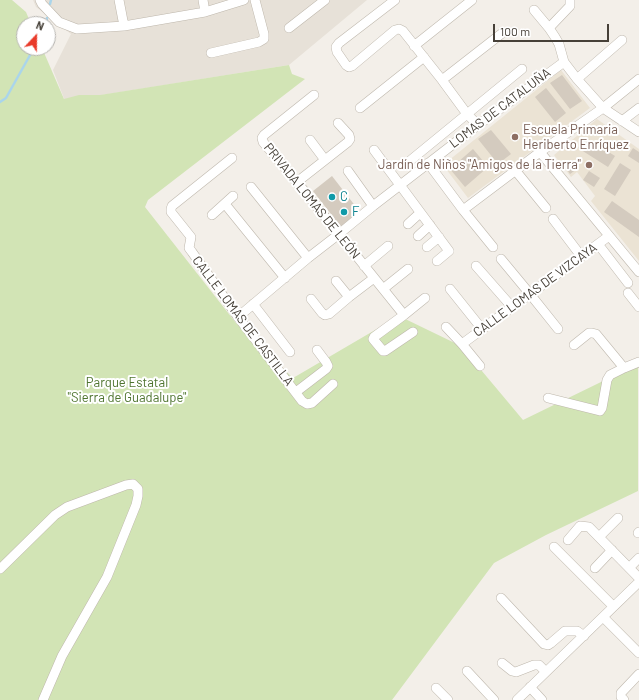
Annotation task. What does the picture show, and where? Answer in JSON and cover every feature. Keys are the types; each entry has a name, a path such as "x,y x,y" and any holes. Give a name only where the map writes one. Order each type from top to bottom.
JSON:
{"street":[{"path":"40,0 59,22 77,29 124,26 205,12 244,0"},
{"path":"119,0 124,26"},
{"path":"203,0 205,12"},
{"path":"211,53 264,40 264,34 255,0"},
{"path":"289,28 325,0"},
{"path":"395,0 339,43 336,47 337,52 346,65 349,67 352,66 395,30 399,29 424,57 467,114 478,125"},
{"path":"414,46 472,0"},
{"path":"549,28 570,6 570,0"},
{"path":"534,10 555,37 559,44 564,62 577,79 603,108 639,132"},
{"path":"442,80 501,34"},
{"path":"577,79 622,40"},
{"path":"360,108 424,57"},
{"name":"LOMAS DE CATALUÑA","path":"238,317 373,206 478,125 564,62"},
{"path":"406,164 522,69"},
{"path":"463,210 515,170 603,108 639,79"},
{"name":"PRIVADA LOMAS DE LEÓN","path":"314,95 264,135 262,138 263,142 404,315"},
{"path":"622,121 639,108"},
{"path":"297,182 348,142 350,139 349,135 338,124"},
{"path":"310,140 325,160"},
{"path":"374,150 449,251 437,261"},
{"path":"540,152 639,272"},
{"name":"CALLE LOMAS DE CASTILLA","path":"232,158 172,206 171,212 191,237 190,248 192,252 238,317 302,401 307,404 312,403 334,384"},
{"path":"428,163 493,247"},
{"path":"515,170 546,208"},
{"path":"348,171 373,206"},
{"path":"251,187 308,258"},
{"path":"212,215 233,196"},
{"path":"225,204 285,278"},
{"path":"408,224 420,212"},
{"path":"553,219 581,256"},
{"path":"418,236 430,226"},
{"name":"CALLE LOMAS DE VIZCAYA","path":"462,344 608,236"},
{"path":"427,248 439,237"},
{"path":"598,244 628,283"},
{"path":"364,266 388,246"},
{"path":"501,259 558,329"},
{"path":"476,266 512,307"},
{"path":"383,289 408,269"},
{"path":"311,299 322,313 325,315 329,314 374,278"},
{"path":"336,282 349,298"},
{"path":"450,289 482,329"},
{"path":"628,293 639,307"},
{"path":"413,332 385,351 383,351 373,339 425,298"},
{"path":"253,304 290,352"},
{"name":"CALLE LOMAS DE VIZCAYA","path":"446,327 480,366"},
{"path":"574,345 589,333 596,334 624,368"},
{"path":"296,392 328,366 317,350"},
{"path":"548,398 600,411 602,408 606,380 610,375 639,362"},
{"path":"0,569 55,515 67,507 126,484 133,484 138,489 136,504 107,577 62,656 43,700"},
{"path":"599,537 618,518"},
{"path":"568,540 580,526 589,527 639,578"},
{"path":"554,546 613,606"},
{"path":"595,568 612,550"},
{"path":"629,568 639,558"},
{"path":"517,700 639,582"},
{"path":"501,598 544,644 548,645 565,631 577,631 584,636"},
{"path":"603,617 639,653"},
{"path":"502,663 512,671 516,672 534,665 539,665 546,672"},
{"path":"467,671 494,700"},
{"path":"624,700 621,697 621,694 639,674"},
{"path":"530,687 542,700"},
{"path":"436,688 448,700"}],"shaded area":[{"path":"33,0 367,0 289,65 65,101 53,70 71,34 56,22 56,16 48,16 36,7"},
{"name":"Escuela Primaria Heriberto Enríquez","path":"561,70 590,108 468,198 443,165"},
{"path":"597,119 639,149 639,261 591,201 595,196 577,172 571,177 554,155"}],"green space":[{"name":"Parque Estatal \"Sierra de Guadalupe\"","path":"0,0 12,0 26,12 28,16 16,16 16,56 45,56 64,99 79,95 100,95 289,65 292,74 305,79 148,200 145,207 236,323 293,378 399,316 461,346 523,420 638,364 638,491 546,535 494,563 392,700 0,700"}],"building":[{"path":"562,75 582,101 570,109 550,83"},
{"path":"546,88 566,113 555,122 535,97"},
{"path":"491,130 511,154 498,164 478,139"},
{"path":"585,137 615,156 608,167 578,148"},
{"path":"633,148 639,152 639,163 628,156"},
{"path":"473,149 488,167 465,187 450,169"},
{"path":"572,163 577,169 570,174 566,168"},
{"path":"620,163 631,170 615,196 604,189"},
{"path":"589,171 600,178 594,187 583,180"},
{"path":"332,176 360,212 341,227 313,191"},
{"path":"612,201 639,220 639,237 604,212"}],"waterway":[{"path":"50,4 51,0"},
{"path":"0,102 6,98 30,56"}],"place":[{"name":"Escuela Primaria Heriberto Enríquez","path":"515,137"},
{"name":"Jardín de Niños \"Amigos de la Tierra\"","path":"589,165"},
{"name":"C","path":"332,197"},
{"name":"F","path":"344,212"}]}
